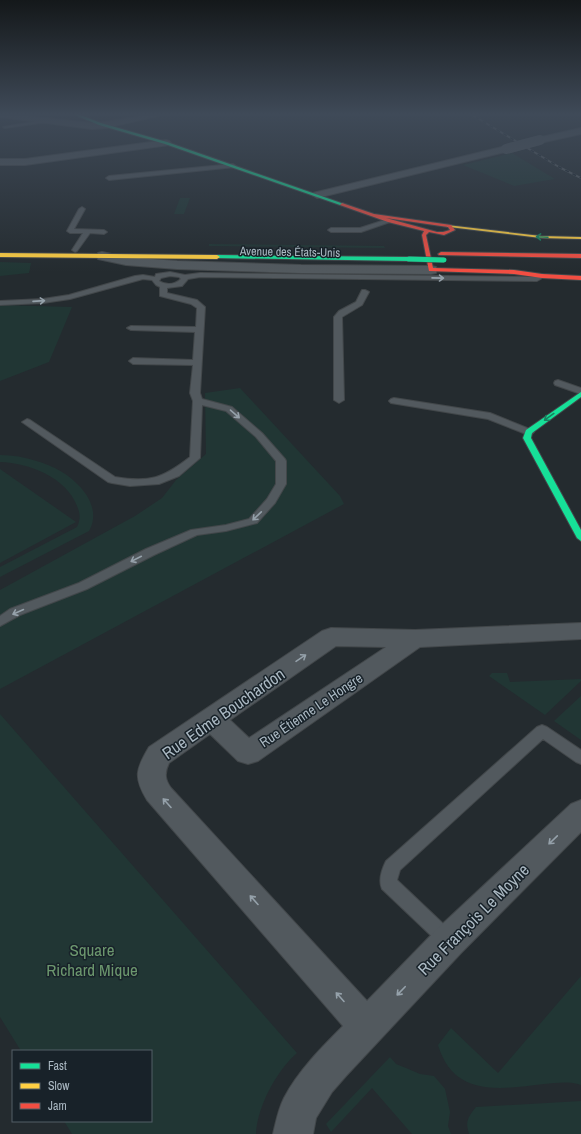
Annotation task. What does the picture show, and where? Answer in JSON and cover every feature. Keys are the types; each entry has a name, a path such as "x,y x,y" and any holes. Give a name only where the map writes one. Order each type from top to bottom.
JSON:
{"main road":[{"path":"233,166 375,215 388,221 426,230 536,237 581,238"},
{"path":"375,215 436,224 448,231 478,235 488,243 478,249 443,257"},
{"path":"431,270 424,235 426,230 425,228 428,225 436,224"},
{"path":"426,244 448,231"},
{"name":"Avenue des États-Unis","path":"0,250 408,256 581,262"},
{"name":"Avenue des États-Unis","path":"0,255 408,256"},
{"name":"Avenue des États-Unis","path":"443,257 581,256"},
{"name":"Avenue des États-Unis","path":"431,270 514,272 542,276 581,278"},
{"path":"581,392 529,432 527,438 581,538"}],"street":[{"path":"316,195 434,166"},
{"name":"Avenue des États-Unis","path":"102,256 126,261 176,265 270,267 301,273 431,270"},
{"name":"Rue Edme Bouchardon","path":"358,1036 152,785 152,768 159,756 332,637 415,638 581,631"},
{"name":"Rue Étienne Le Hongre","path":"212,720 248,753 415,638"},
{"name":"Rue François Le Moyne","path":"293,1134 298,1111 319,1079 449,941 581,813"}],"lane":[{"path":"109,178 233,166"},
{"path":"82,209 70,231 104,232"},
{"path":"331,230 361,230 388,221"},
{"path":"76,250 88,231"},
{"name":"Avenue des États-Unis","path":"0,303 43,301 70,297 135,278 143,277 156,279 159,276 170,274 184,277 200,275 301,273 363,279 537,279 542,276"},
{"path":"156,279 156,283 164,285 178,285 184,281 184,277"},
{"path":"27,422 112,480 130,483 155,482 175,474 195,458 198,401 195,394 201,307 194,302 163,294 164,285"},
{"path":"178,285 182,299"},
{"path":"339,400 338,317 359,303 365,292"},
{"path":"131,328 199,330"},
{"path":"133,361 197,363"},
{"path":"558,383 581,392"},
{"path":"0,622 14,612 83,586 150,552 196,532 226,528 253,521 271,501 281,484 281,461 259,435 229,409 198,401"},
{"path":"394,401 490,416 529,432"},
{"path":"449,941 388,883 392,866 542,731 581,758"}],"green space":[{"path":"465,166 533,166 555,179 514,186"},
{"path":"180,198 190,198 184,214 174,214"},
{"path":"209,244 384,246 385,248 209,246"},
{"path":"0,262 31,263 29,273 0,276"},
{"path":"0,305 72,307 49,362 0,381"},
{"path":"240,388 340,496 344,504 0,689 0,590 135,516 162,498 176,480 206,454 205,393"},
{"path":"0,455 36,461 57,469 67,475 84,491 93,510 93,520 89,531 0,577 0,567 77,527 80,516 72,496 55,480 23,465 0,462"},
{"path":"0,469 76,522 0,563"},
{"path":"492,673 507,673 510,682 581,679 581,681 545,715 489,676"},
{"path":"581,696 581,740 554,721"},
{"name":"Square Richard Mique","path":"0,714 297,1053 282,1069 269,1090 260,1112 256,1134 72,1134 65,1122 152,1122 152,1050 20,1050 0,1017"},
{"path":"581,976 581,1085 563,1083 496,1088 481,1086 467,1082 455,1074 445,1062 438,1045 451,1028 498,1073"},
{"path":"390,1057 396,1064 420,1074 434,1076 445,1089 450,1112 448,1126 451,1134 412,1134 372,1088 331,1132 326,1124"},
{"path":"581,1101 581,1134 469,1134 467,1122 476,1107"}],"railway":[{"path":"557,166 581,178"}],"traffic: fast":[{"path":"232,166 342,204"},
{"path":"217,257 409,259"},
{"path":"409,259 444,260"},
{"path":"581,394 529,432 527,438 581,538"}],"traffic: slow":[{"path":"449,226 541,237 581,238"},
{"path":"0,255 217,257"}],"traffic: jam":[{"path":"342,204 390,221 437,233 444,234 453,230 449,226 375,215"},
{"path":"427,231 424,235 431,270 514,272 542,276 581,278"},
{"path":"441,254 581,256"}]}
